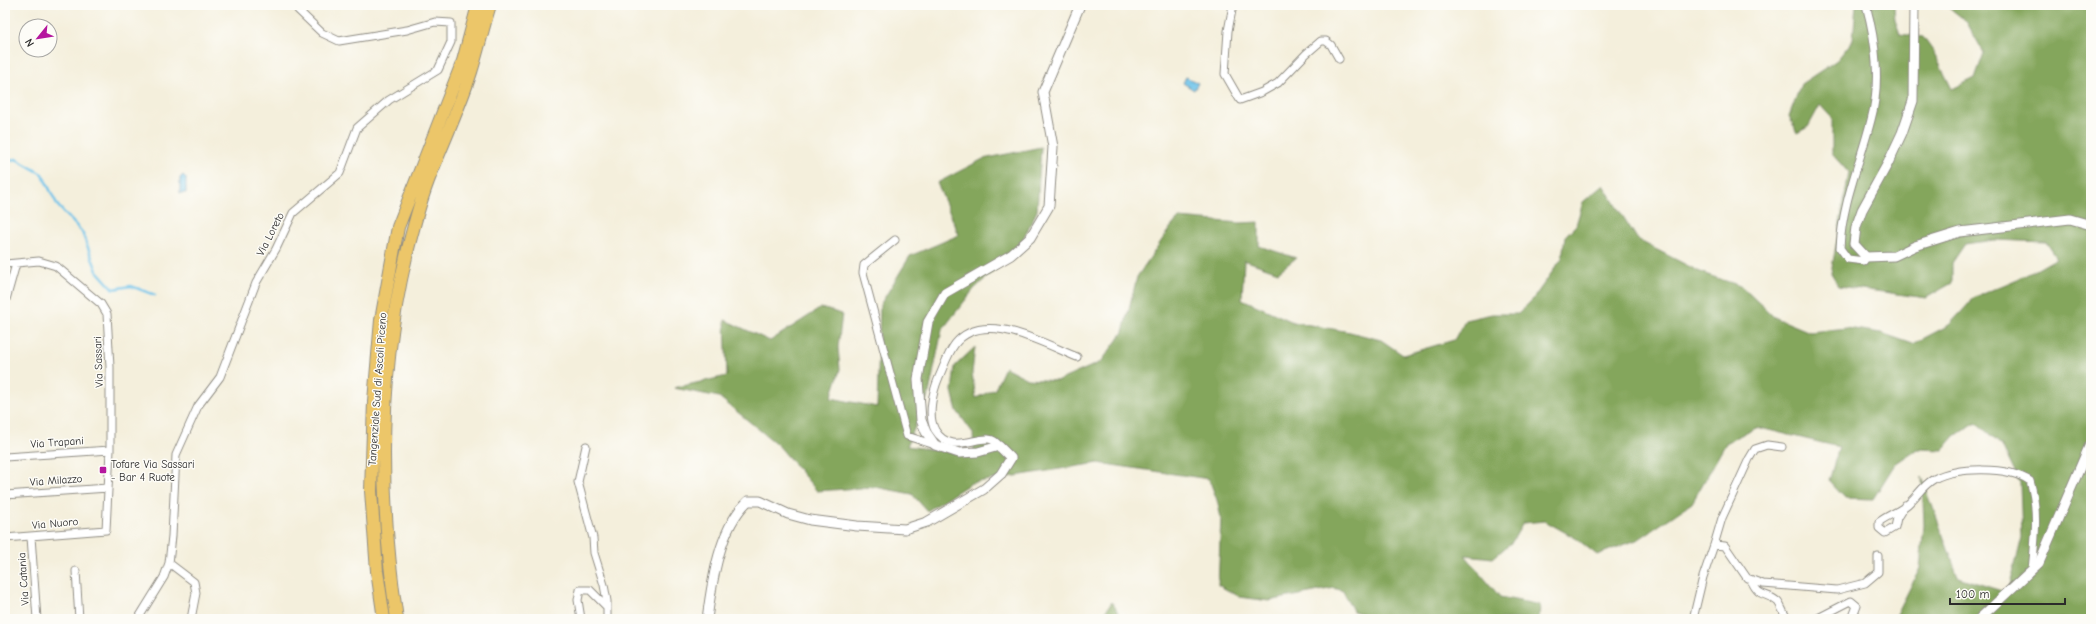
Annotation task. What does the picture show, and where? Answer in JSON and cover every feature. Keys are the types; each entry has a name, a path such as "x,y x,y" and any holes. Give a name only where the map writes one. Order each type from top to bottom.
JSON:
{"highway":[{"name":"Tangenziale Sud di Ascoli Piceno","path":"384,619 377,571 371,491 374,401 381,320 398,227 463,61 478,5"},
{"name":"Tangenziale Sud di Ascoli Piceno","path":"397,619 390,571 384,505 386,396 397,301 406,256 428,183 471,73 490,5"}],"street":[{"name":"Via Loreto","path":"138,619 164,577 169,563 172,536 176,455 198,406 220,377 256,283 276,250 293,213 340,173 357,128 389,100 438,70 451,42 452,23 435,22 407,30 340,42 322,33 298,10 296,5"},
{"path":"935,445 926,432 921,420 918,379 928,322 945,293 1011,255 1030,238 1049,206 1052,147 1043,92 1080,5"},
{"path":"1233,5 1228,31 1225,74 1240,100 1262,92 1278,83 1320,41 1326,41 1331,45 1339,58"},
{"path":"1866,5 1875,50 1876,78 1872,119 1843,216 1840,248 1848,259 1860,262 1864,261 1866,258 1894,256 1915,246 1960,232 2070,219 2091,225"},
{"path":"1866,258 1854,244 1856,227 1862,210 1876,187 1899,139 1913,101 1914,5"},
{"path":"895,240 864,265 863,273 907,436 959,453 978,452 999,446"},
{"name":"Via Sassari","path":"5,264 39,261 56,266 101,304 107,314 110,367 110,450 106,530"},
{"path":"5,303 16,264"},
{"path":"707,619 714,571 723,545 739,509 748,501 760,501 788,514 810,520 856,526 904,529 927,522 984,489 1001,474 1011,458 996,441 990,438 970,441 960,445 945,440 935,429 932,411 933,395 955,344 968,332 983,328 993,328 1026,336 1077,356"},
{"path":"1979,619 2039,563 2091,442"},
{"path":"1693,619 1702,577 1722,518 1749,459 1755,449 1767,445 1782,447"},
{"path":"586,446 578,482 593,538 594,553 604,585 607,619"},
{"name":"Via Trapani","path":"5,457 110,450"},
{"path":"1906,505 1919,491 1935,479 1952,472 1971,470 2006,472 2023,477 2030,481 2035,502 2032,570"},
{"name":"Via Milazzo","path":"5,495 108,488"},
{"name":"Via Nuoro","path":"5,538 106,530"},
{"name":"Via Catania","path":"31,537 37,619"},
{"path":"1714,545 1725,546 1747,578 1751,580 1763,584 1837,590 1865,583 1878,572 1878,556"},
{"path":"169,563 194,582 196,593 191,619"},
{"path":"76,571 79,619"},
{"path":"1751,580 1756,590 1761,595 1778,602 1788,619"},
{"path":"581,619 578,600 580,590 590,590 606,607"},
{"path":"1816,619 1851,601 1857,606 1852,619"}],"green space":[{"path":"1856,5 1894,5 1895,20 1900,34 1923,37 1933,51 1952,89 1975,78 1984,53 1966,21 1946,5 2091,5 2091,619 1900,619 1896,616 1920,568 1924,525 1922,477 1958,577 2008,593 2022,537 2020,483 2002,446 1976,422 1955,436 1943,450 1917,449 1895,464 1873,499 1845,498 1829,481 1839,447 1756,427 1726,443 1692,503 1639,539 1597,555 1577,539 1545,521 1523,523 1512,542 1493,558 1465,555 1500,597 1540,605 1539,619 1379,619 1353,611 1343,591 1334,588 1269,601 1240,597 1218,585 1221,518 1217,500 1209,479 1098,463 971,483 927,511 912,494 875,487 817,491 778,445 719,397 674,388 727,376 725,320 770,341 821,308 842,314 838,347 840,370 831,398 877,407 880,305 910,256 959,235 937,183 983,159 1041,147 1037,211 1023,239 1004,261 974,289 942,330 929,393 907,446 974,456 973,433 957,411 952,391 955,366 975,347 972,373 976,398 995,389 1005,367 1028,379 1058,381 1101,362 1123,332 1137,277 1170,228 1179,218 1240,223 1259,222 1259,246 1296,258 1278,272 1244,260 1242,299 1293,322 1350,332 1381,340 1403,355 1454,340 1465,320 1492,314 1518,314 1533,299 1562,258 1565,236 1576,225 1583,202 1603,185 1638,240 1702,273 1741,286 1774,317 1810,332 1847,328 1881,333 1913,344 1949,325 1975,297 2027,275 2057,258 2046,242 1994,240 1965,244 1952,263 1952,283 1926,298 1839,286 1831,273 1849,173 1832,154 1832,118 1820,105 1808,127 1797,133 1789,116 1801,84 1837,60 1853,40"},
{"path":"1112,602 1118,612 1117,619 1100,619"}],"water":[{"path":"1186,77 1198,83 1194,90 1183,83"},
{"path":"183,175 186,178 186,193 180,193 180,178"}],"waterway":[{"path":"5,162 16,159 42,174 58,206 82,232 97,271 113,289 131,286 155,295"}],"place":[{"name":"Tofare Via Sassari - Bar 4 Ruote","path":"103,470"}]}
